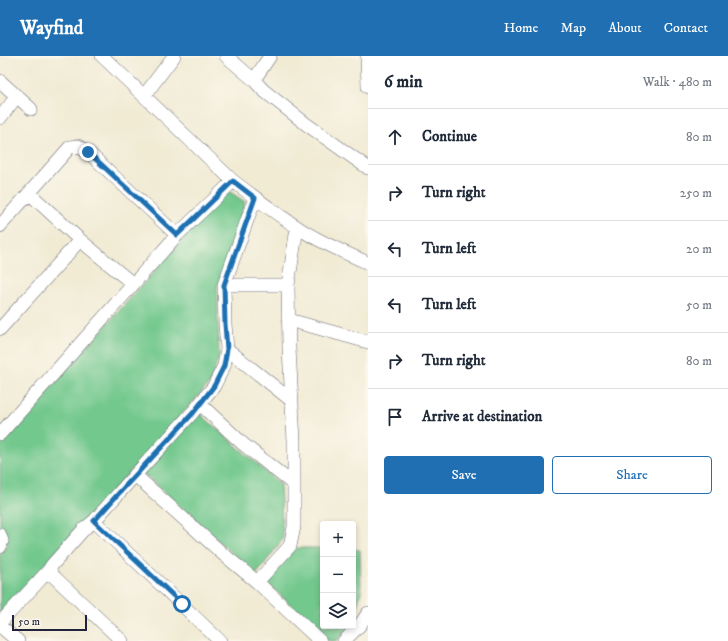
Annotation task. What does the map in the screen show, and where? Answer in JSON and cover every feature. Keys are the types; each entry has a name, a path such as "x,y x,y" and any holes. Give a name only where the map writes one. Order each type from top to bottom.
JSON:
{"street":[{"path":"102,56 233,181 297,228 368,264"},
{"path":"144,96 174,56"},
{"path":"226,56 254,80 263,90 306,124 368,168"},
{"path":"254,80 270,56"},
{"path":"367,56 368,87"},
{"path":"0,81 31,109"},
{"path":"0,118 17,96"},
{"path":"0,226 70,147 78,146 88,152 177,235"},
{"path":"0,434 177,235 233,181"},
{"path":"29,193 80,240 133,284"},
{"path":"18,641 0,625 84,529 94,521 200,404 214,386 224,366 227,349 224,285 255,198"},
{"path":"257,582 290,546 294,527 294,441 291,400 288,285 297,228"},
{"path":"0,329 80,240"},
{"path":"224,285 288,285"},
{"path":"289,320 368,342 368,355"},
{"path":"227,349 291,400"},
{"path":"200,404 243,444 293,484"},
{"path":"135,475 223,554 257,582 320,641"},
{"path":"94,521 220,641"},
{"path":"0,535 2,541 0,547"},
{"path":"48,571 122,641"},
{"path":"344,641 364,629 368,613"}],"green space":[{"path":"227,190 245,202 217,288 219,357 210,383 0,616 0,554 8,544 0,534 0,444"},
{"path":"199,413 280,484 283,539 256,575 143,473"},
{"path":"296,548 320,548 320,629 347,629 337,641 329,641 261,577"},
{"path":"356,549 360,550 361,592 356,611"}],"route":[{"path":"88,152 177,235 233,181 255,198 224,285 227,349 224,366 214,386 194,412 158,449 94,521 182,604"}]}
